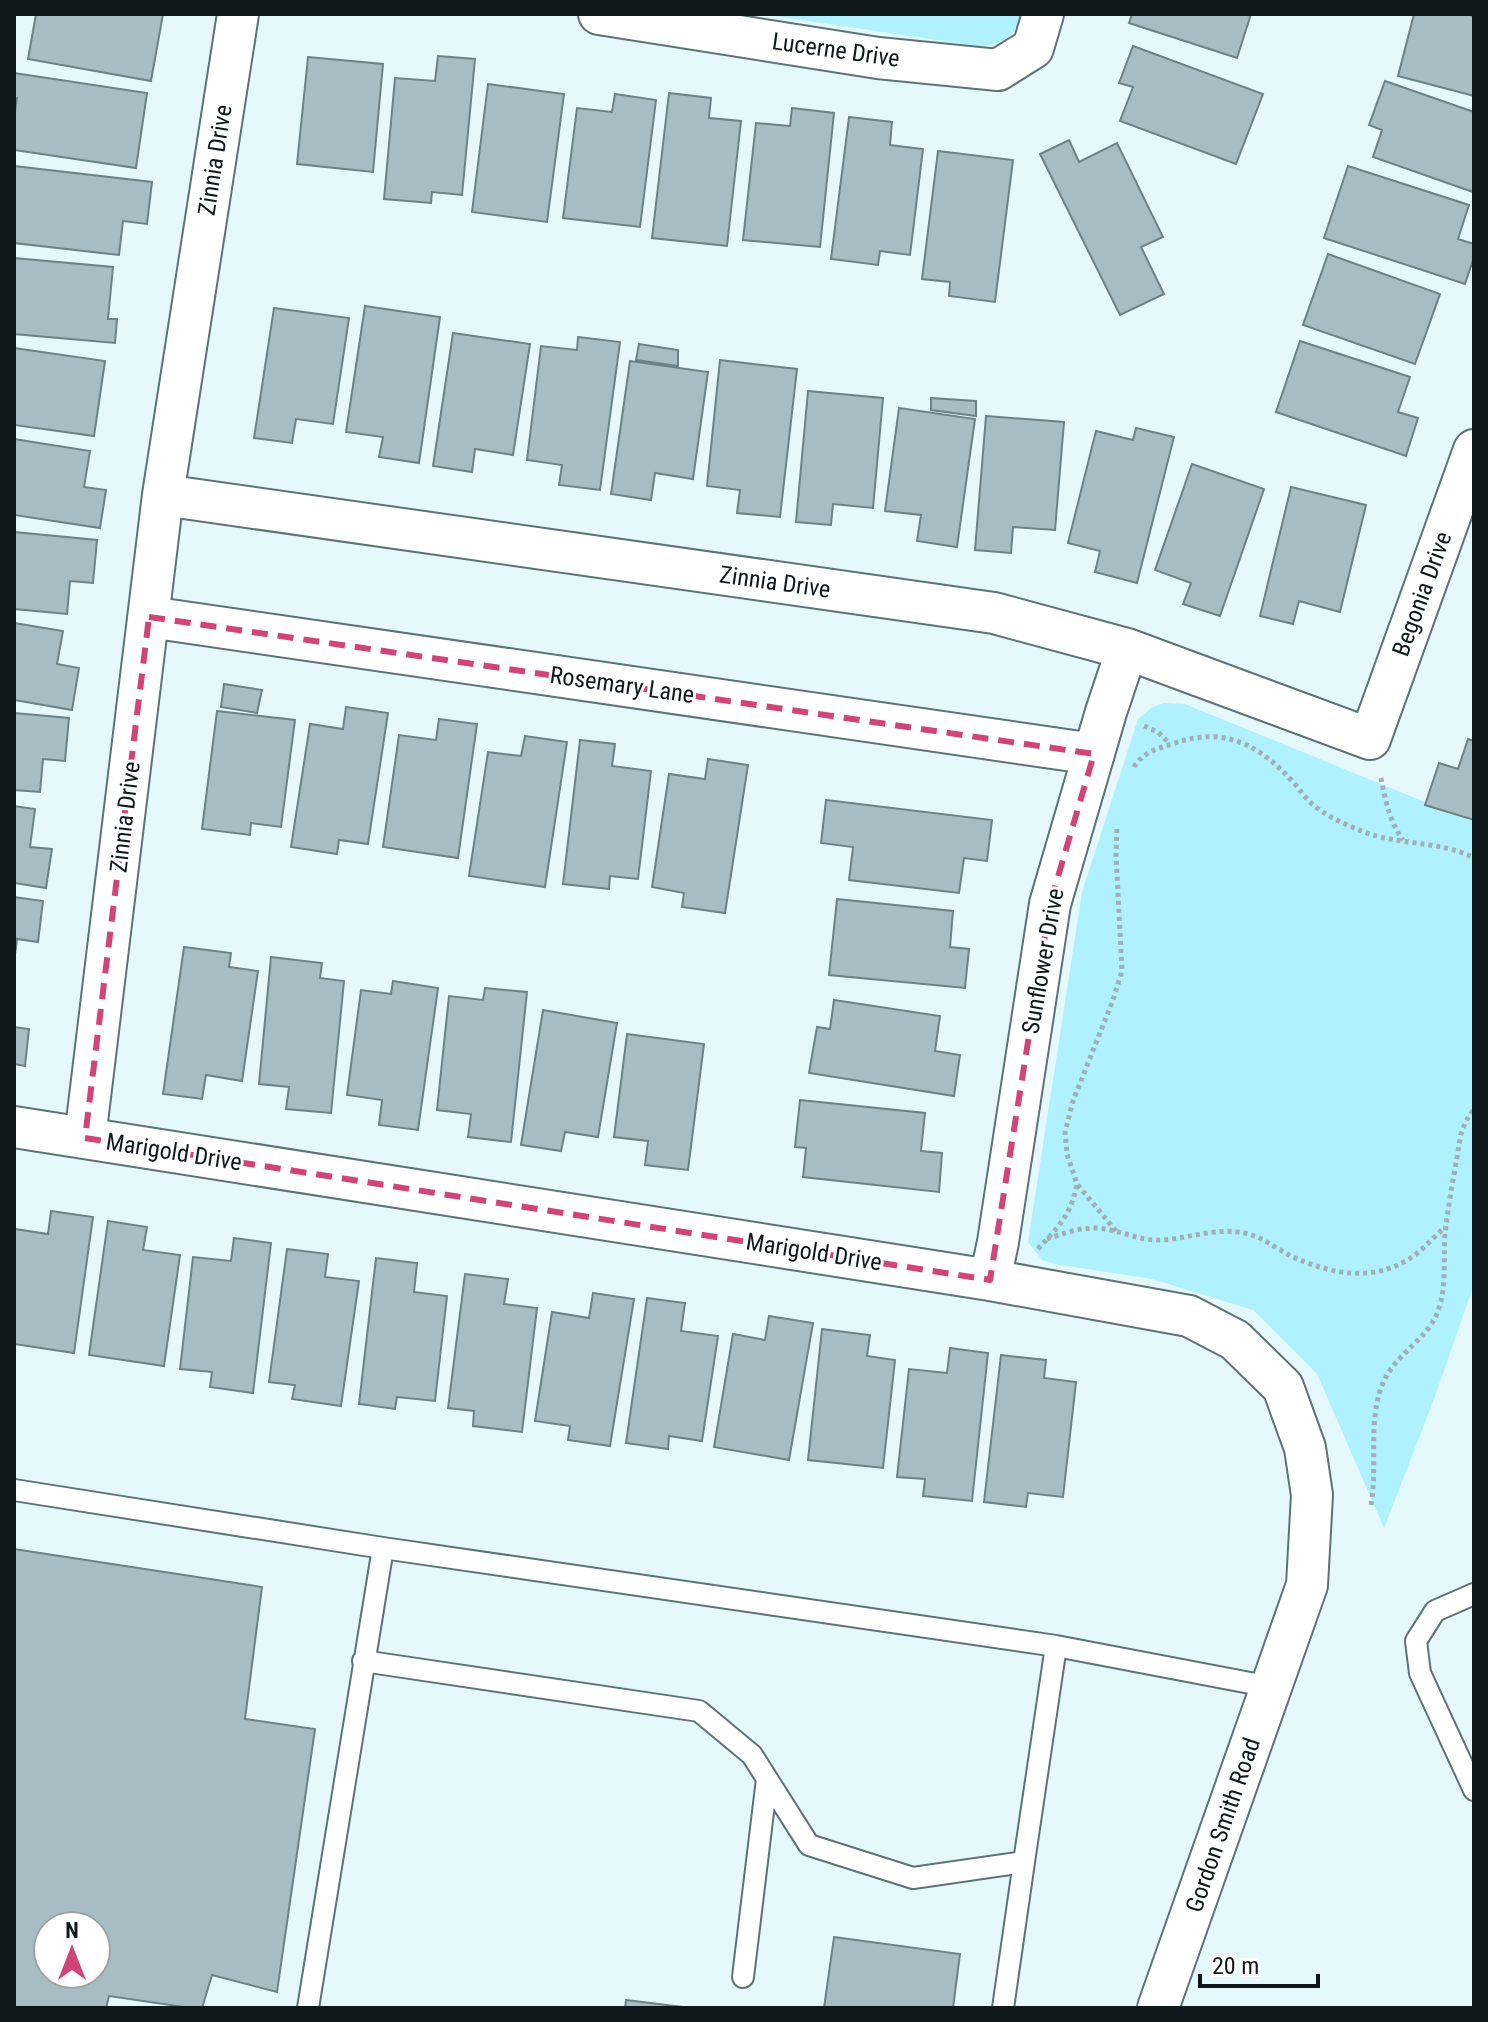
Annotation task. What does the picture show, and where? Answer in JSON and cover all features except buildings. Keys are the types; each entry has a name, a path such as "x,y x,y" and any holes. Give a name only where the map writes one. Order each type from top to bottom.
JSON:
{"street":[{"name":"Zinnia Drive","path":"85,1138 163,495 238,14"},
{"name":"Lucerne Drive","path":"599,14 878,58 998,70 1033,48 1043,14"},
{"name":"Begonia Drive","path":"1370,739 1474,450"},
{"name":"Zinnia Drive","path":"163,495 994,613 1127,649 1370,739"},
{"name":"Rosemary Lane","path":"149,617 1094,754"},
{"name":"Sunflower Drive","path":"990,1280 1050,904 1127,649"},
{"name":"Marigold Drive","path":"14,1127 990,1280 1189,1316 1235,1340 1283,1387 1305,1448 1312,1495 1307,1585 1271,1687"},
{"name":"Gordon Smith Road","path":"1158,2008 1271,1687"}],"lane":[{"path":"14,1490 383,1548 1056,1646 1271,1687"},
{"path":"308,2008 383,1548"},
{"path":"1474,1594 1435,1611 1416,1641 1420,1673 1474,1790"},
{"path":"1003,2008 1056,1646"},
{"path":"363,1661 699,1711 752,1755 809,1845 913,1878 1024,1862"},
{"path":"743,1977 767,1779"}],"path":[{"path":"1143,726 1158,732 1170,744"},
{"path":"1130,774 1139,759 1156,749 1185,739 1209,735 1224,737 1265,755 1309,801 1327,815 1363,832 1443,847 1474,858"},
{"path":"1381,778 1389,812 1404,841"},
{"path":"1116,1231 1077,1184 1067,1154 1065,1132 1073,1101 1122,971 1117,824"},
{"path":"1371,1505 1374,1439 1383,1382 1398,1358 1438,1314 1442,1295 1445,1227 1461,1134 1474,1109"},
{"path":"1038,1250 1063,1222 1077,1184"},
{"path":"1047,1239 1074,1230 1094,1228 1147,1240 1171,1240 1228,1230 1249,1234 1295,1258 1333,1271 1358,1275 1387,1270 1411,1258 1445,1227"}],"highlighted area":[{"path":"149,617 1094,754 1050,904 990,1280 85,1138"}],"shaded area":[{"path":"761,14 1023,14 1016,29 1006,38 994,44 978,46"},
{"path":"1163,703 1185,704 1474,822 1474,1284 1384,1528 1317,1374 1253,1310 1152,1279 1055,1264 1042,1260 1028,1242 1082,892 1138,719"}]}
